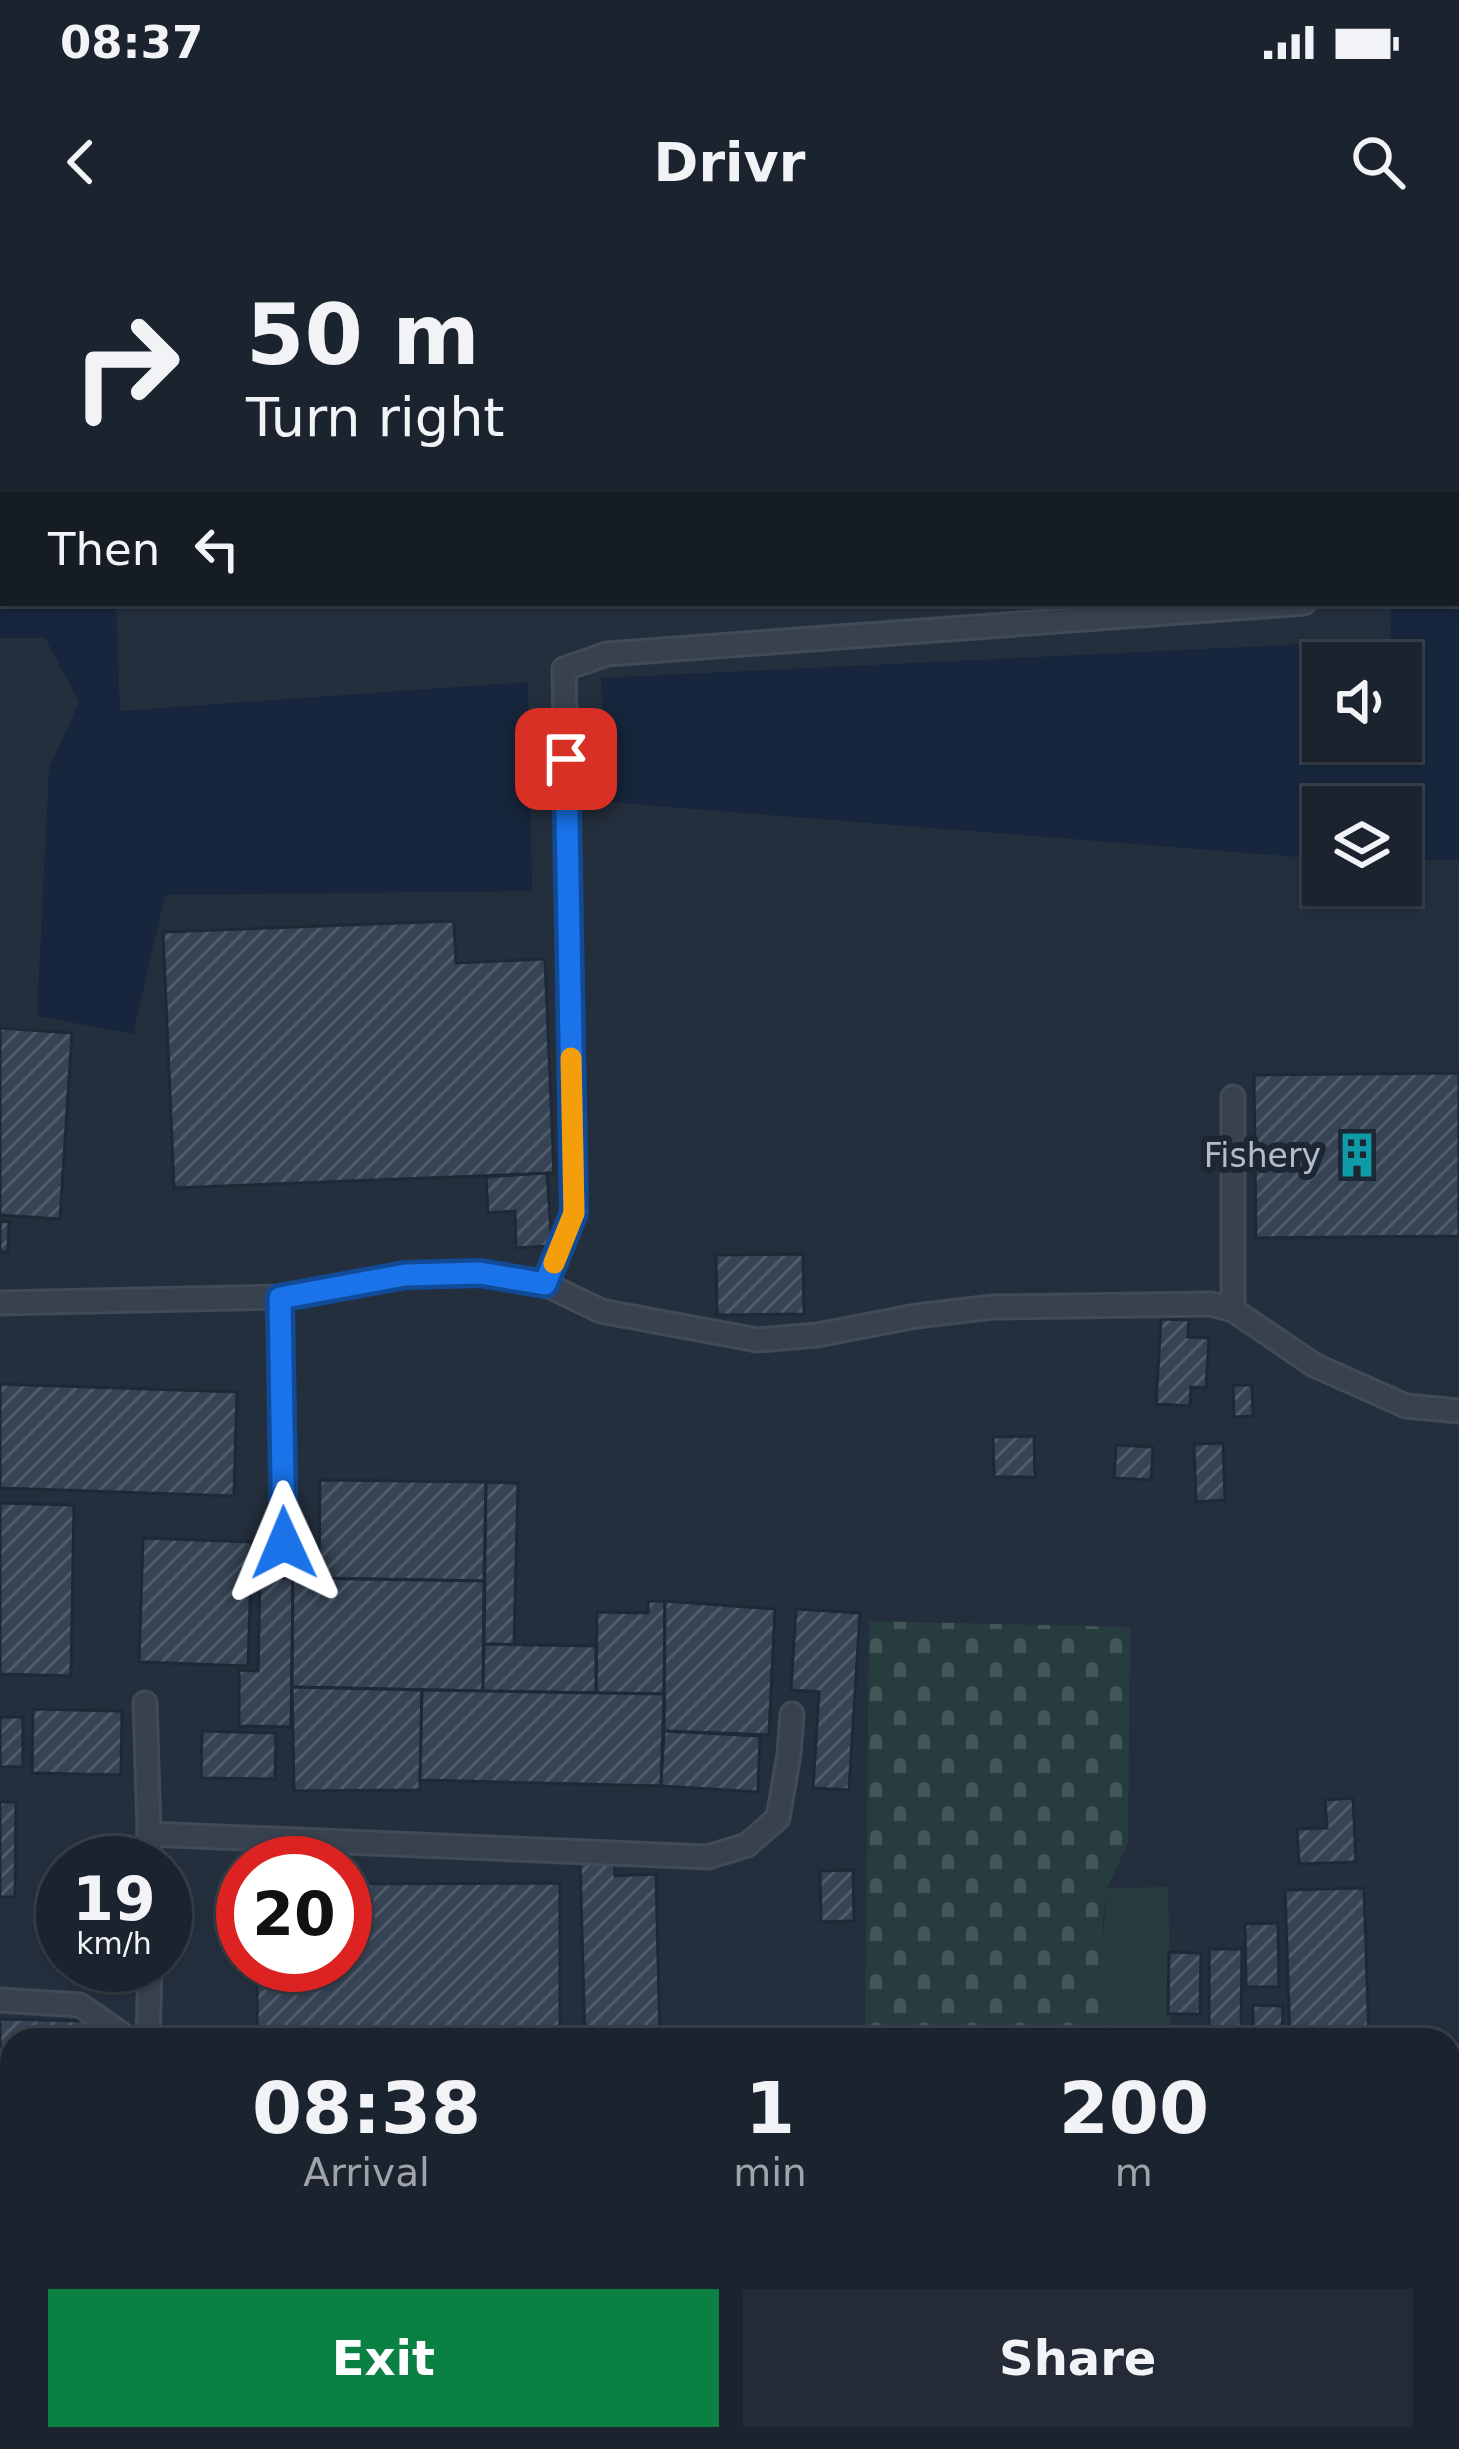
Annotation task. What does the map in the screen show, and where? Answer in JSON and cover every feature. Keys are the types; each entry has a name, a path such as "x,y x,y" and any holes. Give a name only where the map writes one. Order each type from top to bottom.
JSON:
{"lane":[{"path":"545,1284 574,1213 564,669 607,654 1263,606"},
{"path":"1232,1097 1233,1310"},
{"path":"0,1303 280,1298 405,1275 480,1273 545,1284 601,1311 757,1340 993,1307 1211,1304 1233,1310 1314,1365 1406,1406 1459,1411"},
{"path":"280,1298 284,1543"},
{"path":"146,1703 149,1834 708,1857 747,1845 778,1818 791,1714"},
{"path":"148,2028 149,1992"},
{"path":"0,2000 80,2005 113,2028"}],"green space":[{"path":"869,1621 1130,1627 1128,1843 1107,1888 1103,1920 1106,2028 865,2028"},
{"path":"1168,1887 1172,2028 1105,2028 1102,1953 1107,1888"}],"water":[{"path":"0,606 116,606 120,711 528,682 532,891 165,895 133,1034 37,1016 49,768 79,702 45,638 0,638"},
{"path":"1390,606 1459,606 1459,860 1422,860 1422,786 1302,786 1302,857 606,802 601,678 1302,644 1302,762 1422,762 1422,642 1349,642 1391,640"}],"building":[{"path":"454,921 456,963 545,959 554,1173 174,1188 163,932"},
{"path":"0,1028 72,1033 60,1219 0,1215"},
{"name":"Fishery","path":"1459,1073 1459,1236 1256,1238 1254,1075"},
{"path":"547,1173 552,1246 516,1248 515,1211 488,1213 486,1177"},
{"path":"0,1221 9,1222 8,1252 0,1252"},
{"path":"803,1254 804,1314 717,1315 716,1255"},
{"path":"1161,1319 1189,1320 1188,1337 1209,1338 1206,1388 1191,1387 1190,1406 1156,1404"},
{"path":"0,1384 237,1392 234,1496 0,1488"},
{"path":"1233,1385 1252,1385 1253,1416 1234,1417"},
{"path":"1034,1436 1035,1477 994,1477 993,1437"},
{"path":"1223,1443 1225,1500 1196,1502 1194,1444"},
{"path":"1116,1445 1153,1447 1151,1480 1114,1478"},
{"path":"320,1480 486,1482 484,1581 319,1578"},
{"path":"486,1482 518,1483 514,1645 484,1644"},
{"path":"0,1503 74,1505 71,1676 0,1674"},
{"path":"143,1538 252,1542 248,1666 139,1662"},
{"path":"260,1578 293,1578 291,1727 239,1726 239,1670 258,1671"},
{"path":"293,1578 484,1581 483,1691 292,1687"},
{"path":"648,1601 665,1601 664,1694 596,1693 597,1612 648,1613"},
{"path":"665,1601 775,1609 769,1735 664,1731"},
{"path":"796,1609 860,1613 849,1790 813,1788 819,1692 791,1690"},
{"path":"484,1644 596,1646 596,1693 483,1691"},
{"path":"292,1687 422,1690 420,1790 294,1791"},
{"path":"422,1690 664,1694 661,1786 420,1780"},
{"path":"33,1709 122,1711 121,1775 32,1773"},
{"path":"0,1717 23,1717 23,1767 0,1767"},
{"path":"202,1731 276,1733 275,1779 201,1778"},
{"path":"664,1731 760,1736 758,1792 661,1786"},
{"path":"1353,1798 1356,1862 1299,1864 1297,1829 1327,1828 1325,1800"},
{"path":"0,1802 16,1802 15,1897 0,1897"},
{"path":"614,1860 615,1876 656,1874 660,2028 585,2028 580,1861"},
{"path":"853,1870 854,1921 821,1922 820,1871"},
{"path":"560,1883 560,2028 257,2028 257,1992 372,1992 372,1884"},
{"path":"1364,1888 1369,2028 1290,2028 1285,1890"},
{"path":"1278,1923 1279,1987 1246,1987 1245,1924"},
{"path":"1209,1949 1242,1949 1241,2028 1209,2028"},
{"path":"1169,1952 1201,1953 1200,2014 1168,2014"},
{"path":"1253,2005 1283,2006 1282,2028 1253,2028"},
{"path":"0,2019 85,2021 85,2028 0,2028"}],"slow traffic":[{"path":"554,1263 574,1213 571,1058"}],"place":[{"name":"Fishery","path":"1357,1155"}],"route":[{"path":"284,1543 280,1298 405,1275 480,1273 545,1284 574,1213 566,759"}]}
